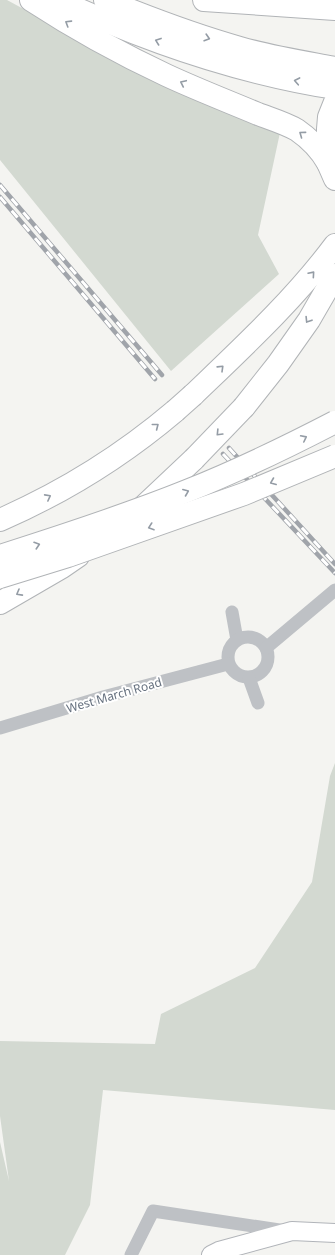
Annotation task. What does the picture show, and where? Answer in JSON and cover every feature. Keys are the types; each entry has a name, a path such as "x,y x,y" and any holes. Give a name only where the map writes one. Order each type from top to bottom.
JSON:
{"highway":[{"path":"31,0 110,48 210,95 289,126 312,142 320,150 332,171"},
{"path":"58,0 129,31 192,54 273,76 335,88"},
{"path":"105,0 138,14 199,36 294,61 335,68"},
{"path":"204,0 335,9"},
{"path":"332,110 332,171"},
{"path":"0,520 35,504 92,472 130,447 175,411 238,352 283,306 312,274 335,245"},
{"path":"0,603 62,567 132,518 194,459 244,407 287,352 309,320 335,275"},
{"path":"0,556 99,524 186,492 262,458 335,422"},
{"path":"0,577 68,556 237,496 335,456"}],"street":[{"path":"266,648 335,590"},
{"path":"232,612 237,640"},
{"path":"250,637 262,642 266,648 268,654 266,667 256,676 250,678 243,677 232,670 228,664 228,651 237,640 250,637"},
{"name":"West March Road","path":"0,728 103,697 228,664"},
{"path":"250,678 258,703"},
{"path":"131,1255 153,1211 292,1232 335,1233"},
{"path":"211,1255 219,1251 292,1232"}],"shaded area":[{"path":"0,0 7,0 156,81 281,128 258,235 279,274 171,371 0,160"},
{"path":"335,763 335,1110 103,1090 90,1205 65,1255 0,1255 0,1142 9,1181 0,1116 0,1041 155,1044 161,1014 255,968 312,882 330,776"}],"railway":[{"path":"0,185 162,375"},
{"path":"0,197 155,379"},
{"path":"229,448 335,564"},
{"path":"223,454 335,573"}]}
